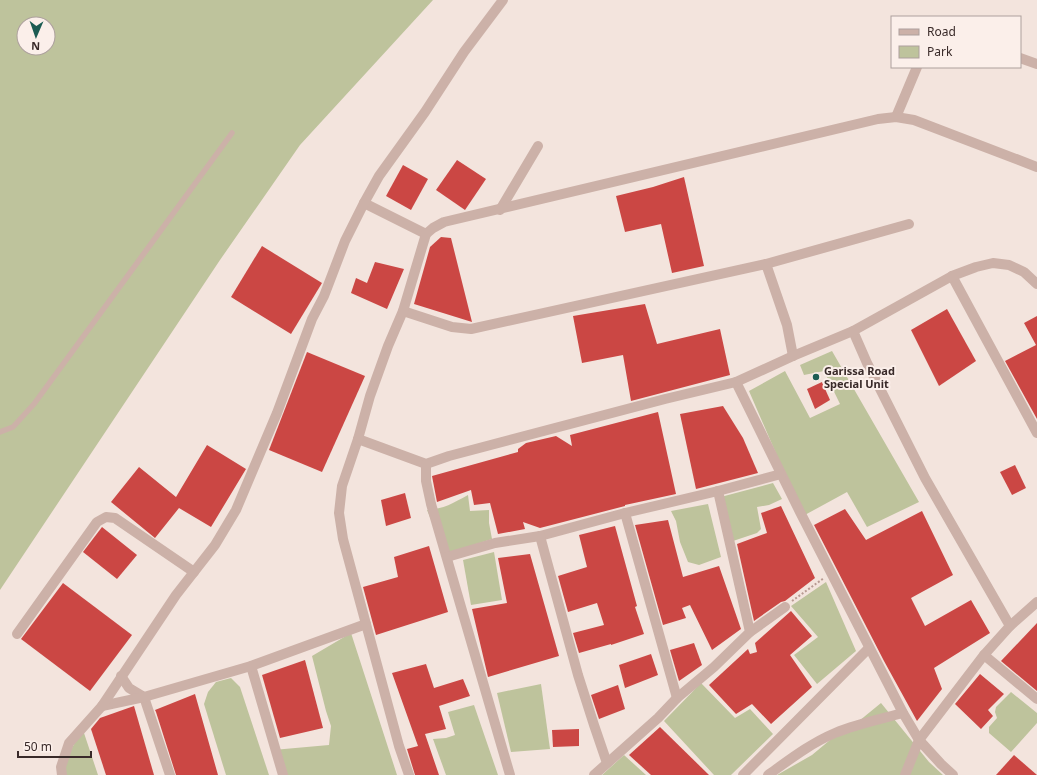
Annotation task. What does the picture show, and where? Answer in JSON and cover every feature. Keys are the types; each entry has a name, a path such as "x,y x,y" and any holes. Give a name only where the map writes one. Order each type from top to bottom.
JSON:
{"street":[{"path":"62,775 62,767 70,743 102,706 176,595 215,545 236,510 277,412 312,319 324,296 345,241 379,176 425,112 464,52 503,0"},
{"path":"1021,58 1037,64"},
{"path":"896,117 917,68"},
{"path":"409,775 399,746 343,539 339,513 342,486 358,439 370,396 388,346 403,311 426,234 444,222 500,210 878,119 896,117 914,120 1037,167"},
{"path":"500,210 538,146"},
{"path":"364,203 426,234"},
{"path":"403,311 452,327 471,329 766,264 909,224"},
{"path":"766,264 786,325 793,356"},
{"path":"358,439 426,464 449,456 665,399 736,382 853,331 952,276 976,267 993,264 1009,264 1024,272 1037,284"},
{"path":"952,276 1037,433"},
{"path":"853,331 867,363 925,478 1010,626"},
{"path":"736,382 830,573 903,713 919,740 953,775"},
{"path":"426,464 426,481 431,504 510,775"},
{"path":"447,557 495,544 540,536 625,512 718,492 781,474"},
{"path":"718,492 750,632"},
{"path":"625,512 677,698"},
{"path":"16,634 97,522 106,517 115,518 194,572"},
{"path":"540,536 578,675 607,763"},
{"path":"905,775 919,740 984,655 1010,626 1037,602"},
{"path":"594,775 658,718 677,698 714,667 750,632 785,607"},
{"path":"102,706 144,697 251,666 366,624"},
{"path":"743,775 869,648"},
{"path":"984,655 1037,699"},
{"path":"251,666 283,775"},
{"path":"121,676 129,688 144,697 170,775"},
{"path":"768,775 806,749 835,733 864,723 903,713"}],"lane":[{"path":"0,432 13,427 34,404 232,132"}],"path":[{"path":"785,607 830,573"}],"green space":[{"path":"0,0 433,0 300,145 220,260 0,590"},
{"path":"832,351 919,502 867,527 847,492 803,516 749,391 785,371 810,418 840,404 824,371 804,375 800,365"},
{"path":"773,483 782,499 769,505 757,507 761,529 757,533 733,541 717,498"},
{"path":"468,495 470,511 489,510 489,523 492,539 445,554 427,510 443,507"},
{"path":"708,504 721,557 699,565 688,562 680,542 676,521 671,511"},
{"path":"494,552 502,600 471,605 463,560"},
{"path":"826,582 856,651 817,684 794,655 818,637 791,606"},
{"path":"351,633 397,775 281,775 273,750 329,745 331,726 312,656"},
{"path":"231,678 240,687 269,775 226,775 204,704 208,692 216,682"},
{"path":"701,683 735,718 750,709 773,734 731,775 714,775 664,721"},
{"path":"541,684 550,749 511,752 497,693"},
{"path":"1011,692 1037,713 1037,723 1011,752 989,733 989,727 997,718 995,712 996,707"},
{"path":"881,703 929,762 943,775 777,775 812,755 842,730 859,721"},
{"path":"474,705 498,775 446,775 433,739 446,738 455,735 448,712"},
{"path":"83,730 98,775 64,775 68,754"},
{"path":"624,755 646,775 602,775"}],"building":[{"path":"457,160 486,179 465,210 436,190"},
{"path":"403,165 428,179 411,210 386,196"},
{"path":"684,177 704,266 672,273 661,224 625,232 616,196 653,187"},
{"path":"441,237 451,238 472,322 414,304 430,247"},
{"path":"262,246 322,283 291,334 231,297"},
{"path":"375,262 404,269 387,309 351,293 356,278 367,283"},
{"path":"645,304 657,344 720,329 730,375 631,401 623,355 582,363 573,316"},
{"path":"947,309 976,361 939,386 911,330"},
{"path":"1037,316 1037,419 1005,361 1036,345 1024,323"},
{"path":"307,352 365,376 322,472 269,450"},
{"path":"822,382 830,400 815,409 807,389"},
{"path":"723,406 743,438 758,473 696,489 680,414"},
{"path":"658,412 676,494 625,505 540,528 523,522 525,529 498,534 490,503 474,505 471,490 437,502 432,476 518,452 518,449 526,443 556,436 572,446 570,435"},
{"path":"207,445 246,469 211,527 179,508 155,538 111,502 139,467 176,497"},
{"path":"1015,465 1026,488 1012,495 1000,472"},
{"path":"405,493 411,518 386,526 381,500"},
{"path":"781,506 815,578 785,601 781,602 754,621 737,544 767,533 761,513"},
{"path":"845,509 866,540 922,511 953,575 911,598 925,626 971,600 990,633 934,668 942,689 917,721 884,661 814,525"},
{"path":"668,520 683,577 719,566 741,629 712,650 690,605 682,608 686,618 663,625 635,525"},
{"path":"615,526 637,606 635,607 644,634 611,645 579,653 573,633 604,625 597,603 568,612 558,576 587,567 579,535"},
{"path":"102,527 137,555 117,579 83,552"},
{"path":"429,546 448,612 376,635 363,587 398,577 394,557"},
{"path":"530,554 559,656 488,677 472,609 507,603 498,558"},
{"path":"63,583 132,635 90,691 21,639"},
{"path":"791,611 812,636 790,655 812,687 771,724 752,704 736,714 709,685 748,649 750,654 757,652 755,643"},
{"path":"1037,623 1037,691 1001,661"},
{"path":"694,643 702,665 679,681 670,650"},
{"path":"651,654 658,675 625,688 619,665"},
{"path":"305,660 323,728 280,738 262,675"},
{"path":"426,664 434,688 463,679 470,696 439,706 446,729 425,734 439,775 415,775 407,749 418,746 392,673"},
{"path":"980,674 1004,694 988,710 993,716 981,729 955,704"},
{"path":"618,685 625,709 599,719 591,695"},
{"path":"195,694 218,775 176,775 155,710"},
{"path":"134,706 154,775 106,775 91,729 100,718"},
{"path":"660,727 709,775 651,775 629,755"},
{"path":"579,729 579,746 553,747 552,730"},
{"path":"1014,755 1037,775 996,775"}],"place":[{"name":"Garissa Road Special Unit","path":"816,377"}]}
